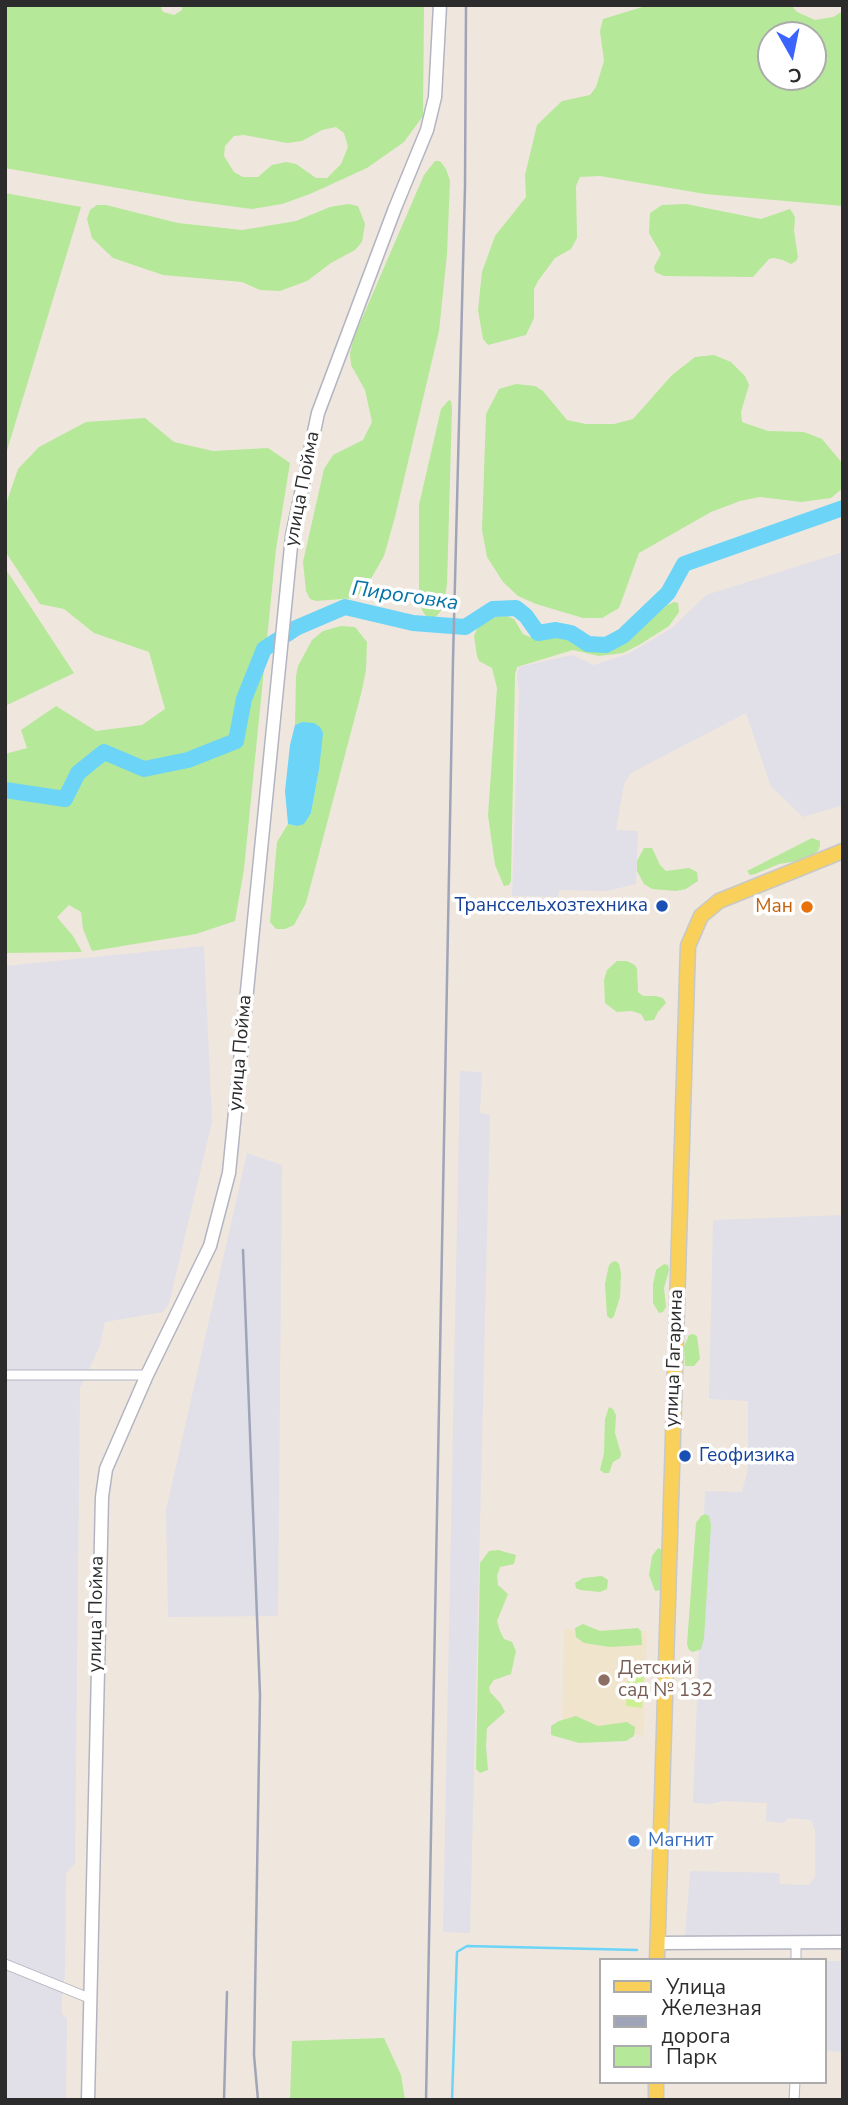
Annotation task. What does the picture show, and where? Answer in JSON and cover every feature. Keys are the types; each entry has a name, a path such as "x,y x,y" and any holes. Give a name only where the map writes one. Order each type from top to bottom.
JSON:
{"main road":[{"name":"улица Пойма","path":"88,2100 102,1497 106,1469 147,1376 211,1246 229,1173 292,536 318,413 395,208 428,130 435,97 440,5"},
{"name":"улица Гагарина","path":"657,1958 688,946 701,916 719,901 843,851"},
{"path":"657,1943 843,1942"}],"street":[{"path":"5,1376 147,1376"},
{"path":"796,1942 796,1958"},
{"path":"5,1964 89,1998"}],"shaded area":[{"path":"843,552 843,805 803,817 771,787 746,713 631,773 624,784 616,830 638,831 636,884 607,891 559,890 558,897 512,896 519,667 572,655 594,665 628,654 672,628 706,595"},
{"path":"204,946 212,1122 169,1304 163,1312 105,1322 100,1346 80,1388 75,1863 66,1874 65,1974 62,1997 62,2014 67,2018 66,2100 5,2100 5,966"},
{"path":"460,1071 482,1072 480,1113 490,1115 470,1933 443,1932"},
{"path":"247,1153 282,1165 278,1616 168,1617 166,1510"},
{"path":"843,1215 841,1935 685,1937 690,1871 779,1873 780,1884 809,1885 815,1877 815,1830 811,1820 789,1818 783,1823 766,1821 767,1803 693,1803 705,1491 742,1492 748,1469 748,1401 709,1399 713,1220"},
{"name":"Детский сад № 132","path":"564,1629 647,1631 644,1735 579,1735 562,1730"},
{"path":"827,1961 843,1961 843,2052 827,2051"}],"green space":[{"path":"5,5 160,5 163,12 174,15 182,10 182,5 424,5 423,116 404,142 367,168 310,194 282,204 252,209 5,168","holes":["336,127 344,133 348,147 341,164 327,178 316,178 296,164 286,162 272,165 258,177 243,177 234,172 224,156 225,146 234,136 244,135 287,143 302,141 322,130"]},
{"path":"649,5 791,5 797,12 815,20 833,17 843,11 843,206 705,194 600,176 580,177 576,186 577,238 571,249 555,258 538,281 534,289 534,318 526,335 488,345 483,339 478,310 482,272 495,236 526,197 525,175 537,125 562,101 590,95 596,87 604,61 600,31 603,19"},
{"path":"435,161 440,161 446,169 450,181 447,254 439,331 395,517 384,556 365,589 355,598 316,601 310,599 306,591 303,562 324,469 333,455 363,440 372,422 365,390 351,365 350,353 354,337 424,175"},
{"path":"5,193 81,207 5,457"},
{"path":"348,204 358,206 365,224 362,242 355,250 331,263 307,281 280,291 260,290 242,282 163,275 113,258 92,238 87,219 90,210 97,205 106,205 178,223 242,230 296,221 330,207"},
{"path":"686,204 761,219 790,209 795,217 798,257 791,264 783,260 769,259 753,277 664,276 655,272 654,267 661,254 649,233 650,213 662,205"},
{"path":"714,355 731,362 745,376 749,385 741,412 742,422 768,431 804,432 822,439 843,464 843,488 831,498 801,502 760,497 711,512 639,553 619,608 602,618 583,618 518,596 503,582 487,557 482,530 486,414 499,389 516,384 535,386 543,391 567,420 586,424 614,424 633,419 672,375 695,357"},
{"path":"449,400 452,408 447,584 443,608 435,618 428,619 422,610 419,595 419,505 441,409"},
{"path":"145,418 174,442 213,451 268,448 290,463 276,549 244,869 235,921 196,934 92,951 83,929 81,912 69,905 57,917 82,952 5,953 5,754 27,748 21,730 56,706 96,731 142,725 165,709 149,652 94,633 64,609 40,604 5,551 5,507 18,469 39,447 86,422"},
{"path":"5,568 74,673 5,706"},
{"path":"678,603 679,612 669,626 623,653 599,656 573,650 517,667 511,881 504,886 495,865 488,815 497,688 492,668 479,661 477,656 474,636 478,626 492,617 507,616 514,619 523,634 530,637 568,638 588,647 604,648 628,640 667,605"},
{"path":"341,626 355,627 367,642 362,690 306,903 294,925 276,929 270,922 277,842 288,824 297,826 311,813 319,770 302,722 295,725 298,666 312,640 323,631"},
{"path":"812,838 820,841 820,846 818,851 804,860 779,864 750,875 747,871"},
{"path":"644,848 652,848 666,871 689,868 697,872 698,881 686,889 676,891 652,889 644,884 637,871 637,861"},
{"path":"617,961 627,961 635,965 638,992 643,996 663,998 666,1003 654,1020 645,1021 641,1014 632,1011 617,1012 605,1003 604,980 607,970"},
{"path":"616,1261 621,1273 620,1297 611,1319 607,1316 605,1284 609,1265"},
{"path":"664,1264 668,1265 669,1270 664,1288 666,1307 659,1313 653,1303 653,1284 656,1270"},
{"path":"689,1335 697,1336 700,1359 694,1366 685,1366 684,1347"},
{"path":"609,1407 616,1415 615,1433 621,1454 620,1458 613,1462 609,1473 604,1473 600,1470 604,1453 605,1419"},
{"path":"705,1514 709,1516 711,1525 704,1638 701,1649 693,1652 687,1644 696,1523"},
{"path":"658,1548 662,1550 664,1562 661,1590 655,1591 649,1575 652,1556"},
{"path":"498,1550 516,1555 514,1564 500,1567 497,1576 498,1585 508,1594 497,1621 504,1639 512,1642 516,1651 511,1674 494,1680 489,1687 505,1712 487,1728 488,1770 480,1773 476,1769 480,1563 489,1551"},
{"path":"602,1576 608,1580 607,1589 600,1592 576,1588 575,1583 583,1578"},
{"path":"583,1624 600,1631 638,1628 641,1631 642,1645 610,1647 584,1643 576,1637 575,1628"},
{"path":"628,1674 644,1675 642,1708 626,1706"},
{"path":"576,1716 598,1726 627,1722 635,1727 634,1736 626,1741 579,1743 551,1735 551,1726"},
{"path":"384,2038 401,2075 405,2100 290,2100 292,2041"}],"water":[{"path":"302,722 314,723 323,733 311,813 304,824 297,826 288,824 285,791 290,745 295,725"}],"waterway":[{"name":"Пироговка","path":"5,790 65,799 78,773 104,752 144,769 188,760 236,741 244,699 264,649 296,628 345,607 413,623 465,627 493,609 516,608 526,616 538,633 556,630 571,633 588,644 606,645 623,636 668,593 684,564 843,508"},
{"path":"452,2100 457,1952 467,1946 637,1950"}],"railway":[{"path":"426,2100 453,660 465,187 466,5"},
{"path":"243,1250 260,1695 254,2055 258,2100"},
{"path":"224,2100 227,1992"}],"place":[{"name":"Транссельхозтехника","path":"662,906"},
{"name":"Ман","path":"807,907"},
{"name":"Геофизика","path":"685,1456"},
{"name":"Детский сад № 132","path":"604,1680"},
{"name":"Магнит","path":"634,1841"}]}
